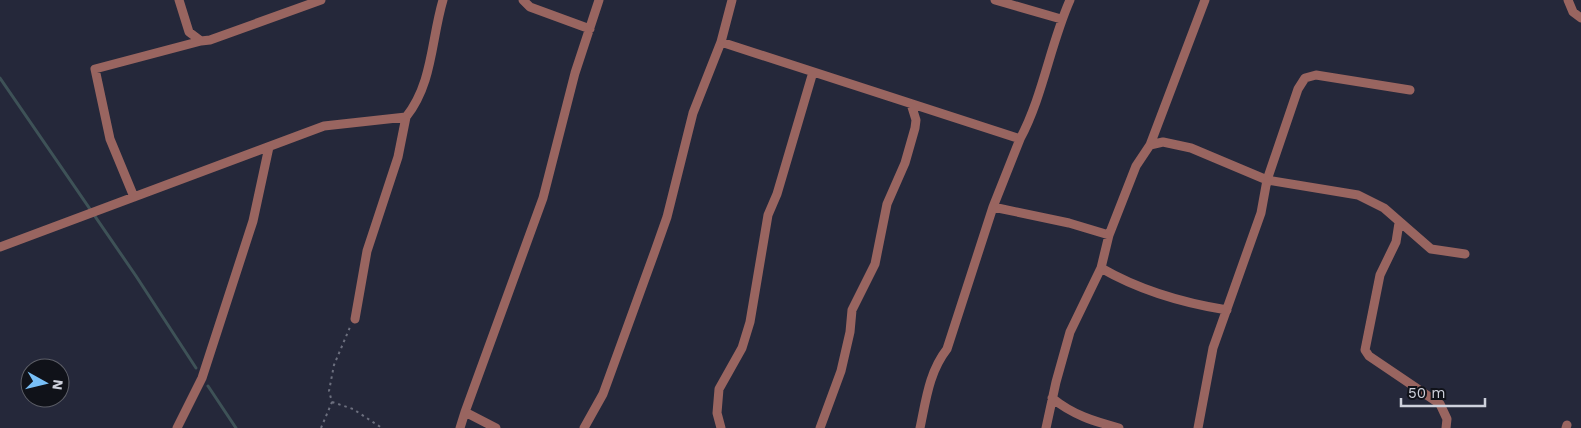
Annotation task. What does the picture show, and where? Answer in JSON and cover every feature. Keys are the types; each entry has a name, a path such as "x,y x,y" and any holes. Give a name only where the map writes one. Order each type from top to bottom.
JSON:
{"street":[{"path":"179,0 189,32 201,41"},
{"path":"134,197 110,139 95,69 210,40 321,0"},
{"path":"355,316 367,251 398,157 406,118 422,92 432,59 437,21 443,0"},
{"path":"523,0 530,7 590,29"},
{"path":"460,428 493,332 510,295 543,198 574,73 599,0"},
{"path":"584,428 603,394 667,218 693,113 721,42 732,0"},
{"path":"995,0 1061,19"},
{"path":"920,428 933,373 937,362 947,349 993,207 1020,138 1030,119 1061,19 1070,0"},
{"path":"1046,428 1070,332 1101,268 1109,235 1136,166 1150,145 1205,0"},
{"path":"1568,0 1573,12 1581,18"},
{"path":"721,42 1020,138"},
{"path":"721,428 717,413 719,389 742,348 750,322 768,215 777,194 813,72"},
{"path":"1198,428 1213,348 1260,212 1267,180 1298,89 1305,78 1316,75 1410,90"},
{"path":"820,428 841,371 850,332 852,310 874,264 887,204 905,163 913,136 916,120 912,104"},
{"path":"0,247 324,126 406,118"},
{"path":"1150,145 1163,142 1191,148 1267,180 1358,196 1384,208 1431,249 1466,254"},
{"path":"177,428 202,378 253,220 269,147"},
{"path":"993,207 1069,223 1109,235"},
{"path":"1399,223 1396,242 1380,275 1365,350 1369,356 1440,404 1447,419 1446,428"},
{"path":"1101,268 1168,297 1227,310"},
{"path":"1052,398 1084,419 1119,428"},
{"path":"465,412 496,428"}],"path":[{"path":"321,428 332,402 329,391 334,365 355,316"},
{"path":"332,402 353,409 382,428"}],"waterway":[{"path":"0,78 136,276 196,368"},
{"path":"208,386 236,428"}]}
